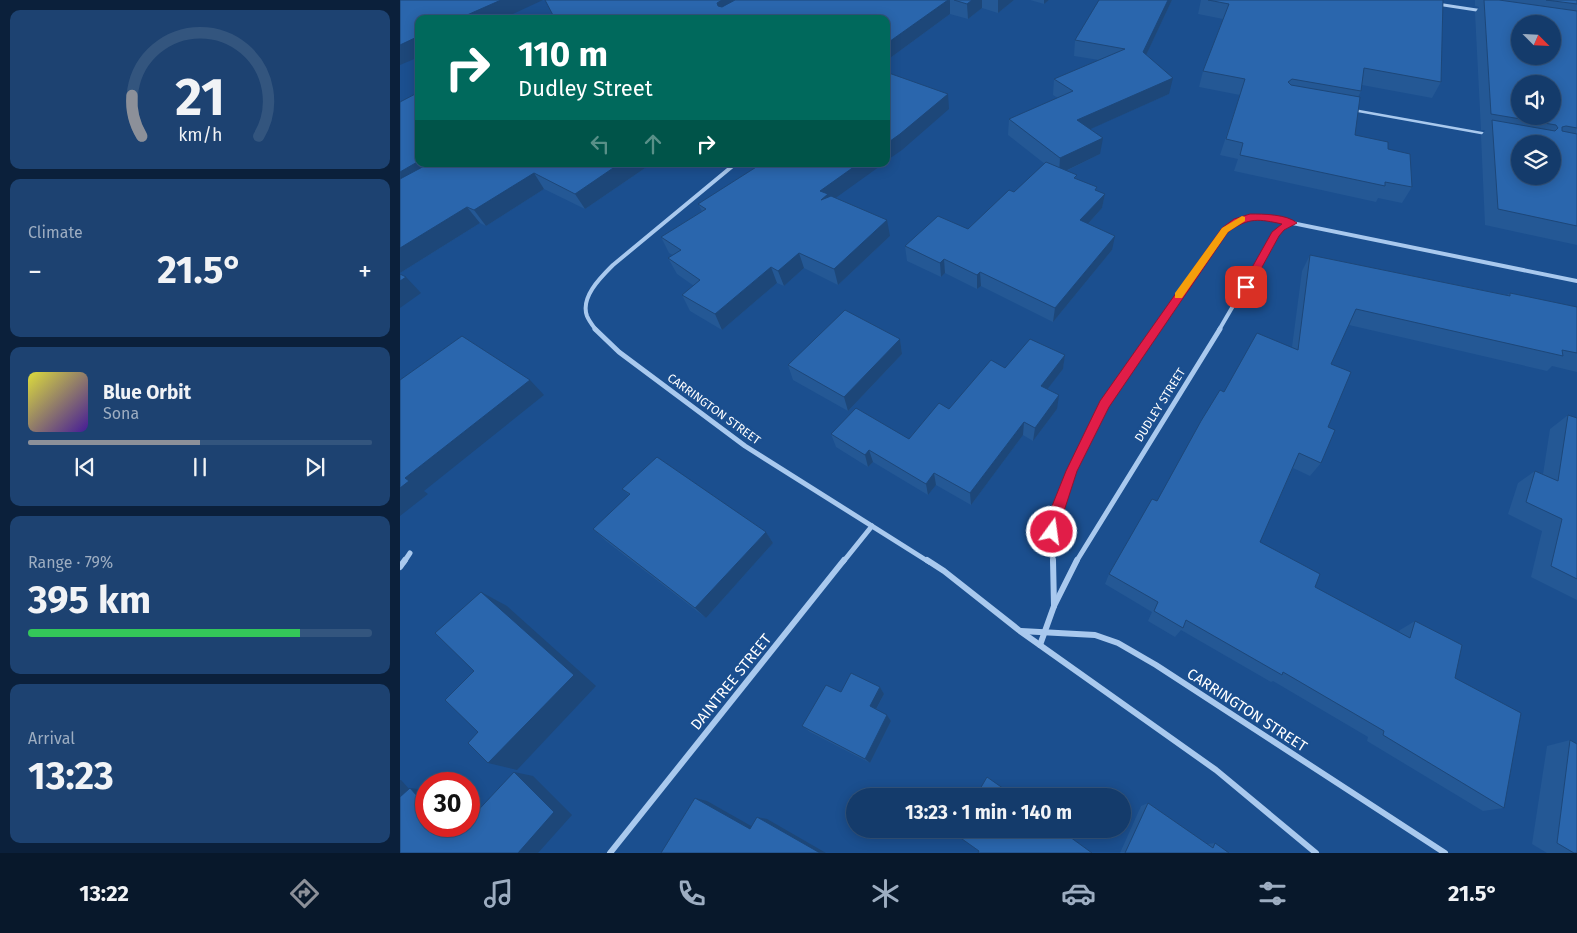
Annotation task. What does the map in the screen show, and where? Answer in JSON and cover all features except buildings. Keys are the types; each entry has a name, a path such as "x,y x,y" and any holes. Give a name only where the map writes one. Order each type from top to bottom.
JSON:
{"street":[{"path":"1431,3 1489,12"},
{"name":"CARRINGTON STREET","path":"731,167 613,265 596,282 585,305 587,317 597,332 619,352 719,428 769,462 944,571 1020,631 1216,770 1316,853"},
{"name":"DUDLEY STREET","path":"1054,606 1051,542 1058,506 1082,447 1115,386 1229,226 1241,219 1263,217 1577,281"},
{"name":"DUDLEY STREET","path":"1040,645 1054,606 1075,564 1246,287 1275,234 1280,228 1292,223"},
{"name":"DAINTREE STREET","path":"610,853 872,526"},
{"path":"400,567 410,553"},
{"name":"CARRINGTON STREET","path":"1020,631 1089,634 1124,647 1445,853"}],"lane":[{"path":"1352,110 1495,135"}],"slow traffic":[{"path":"1179,296 1225,230 1233,223 1242,219"}],"route":[{"path":"1052,532 1058,506 1072,471 1104,404 1225,230 1233,223 1250,217 1263,217 1292,223 1280,228 1275,234 1246,287"}]}
